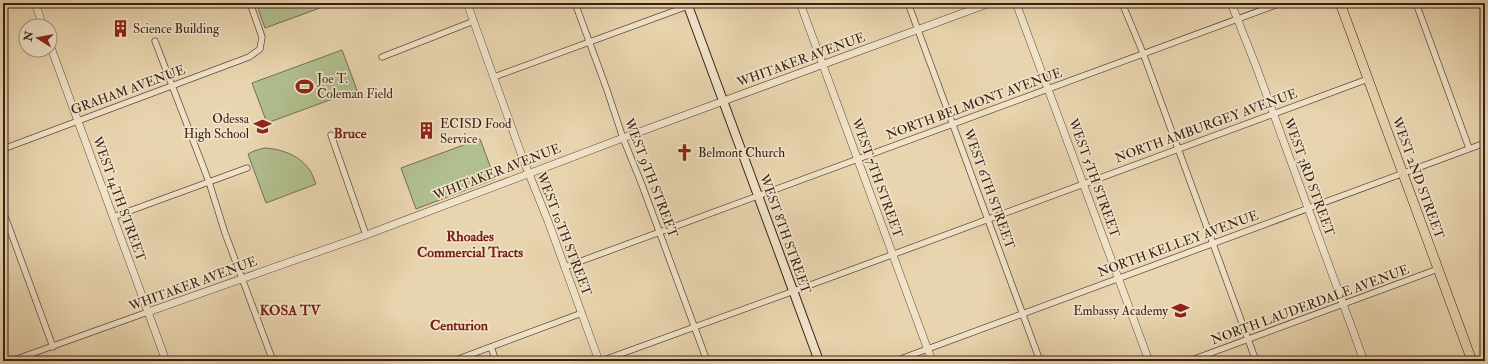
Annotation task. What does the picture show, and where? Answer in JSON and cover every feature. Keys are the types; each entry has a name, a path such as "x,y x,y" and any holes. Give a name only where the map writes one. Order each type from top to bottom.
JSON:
{"main road":[{"name":"WEST 2ND STREET","path":"1340,3 1472,361"},
{"name":"WEST 8TH STREET","path":"690,4 723,102 820,361"}],"street":[{"path":"34,3 40,18"},
{"name":"GRAHAM AVENUE","path":"3,149 249,57 260,49 262,37 250,3"},
{"name":"WEST 10TH STREET","path":"467,3 528,174 600,361"},
{"name":"WEST 9TH STREET","path":"575,3 623,138 660,232 707,361"},
{"name":"WEST 7TH STREET","path":"800,3 932,361"},
{"name":"WEST 6TH STREET","path":"908,3 1040,361"},
{"name":"WHITAKER AVENUE","path":"11,361 366,234 990,3"},
{"name":"WEST 5TH STREET","path":"1016,3 1149,361"},
{"path":"1122,3 1143,53 1256,361"},
{"name":"WEST 3RD STREET","path":"1230,3 1273,113 1364,361"},
{"name":"NORTH BELMONT AVENUE","path":"565,267 1282,3"},
{"path":"1416,3 1469,148"},
{"path":"494,77 690,4"},
{"path":"382,57 474,21"},
{"path":"155,41 209,182 225,233 273,361"},
{"name":"WEST 14TH STREET","path":"55,58 166,361"},
{"name":"NORTH AMBURGEY AVENUE","path":"600,361 794,291 1368,78"},
{"path":"331,135 366,234"},
{"name":"NORTH KELLEY AVENUE","path":"895,361 1485,143"},
{"path":"113,217 247,168"},
{"path":"3,212 53,347"},
{"name":"NORTH LAUDERDALE AVENUE","path":"1189,361 1438,269"},
{"path":"453,361 582,313"},
{"path":"491,347 496,361"}],"green space":[{"path":"256,3 327,3 328,5 265,28"},
{"name":"Joe T. Coleman Field","path":"342,50 357,90 267,123 252,83"},
{"path":"480,139 495,179 416,209 401,168"},
{"path":"264,148 285,152 297,158 307,166 316,184 266,203 248,154"}],"place":[{"name":"Science Building","path":"120,29"},
{"name":"Joe T. Coleman Field","path":"304,86"},
{"name":"Odessa High School","path":"262,126"},
{"name":"ECISD Food Service","path":"427,131"},
{"name":"Belmont Church","path":"685,153"},
{"name":"Embassy Academy","path":"1181,311"}],"district":[{"name":"Bruce","path":"350,133"},
{"name":"Rhoades Commercial Tracts","path":"470,244"},
{"name":"KOSA TV","path":"290,310"},
{"name":"Centurion","path":"459,325"}]}
